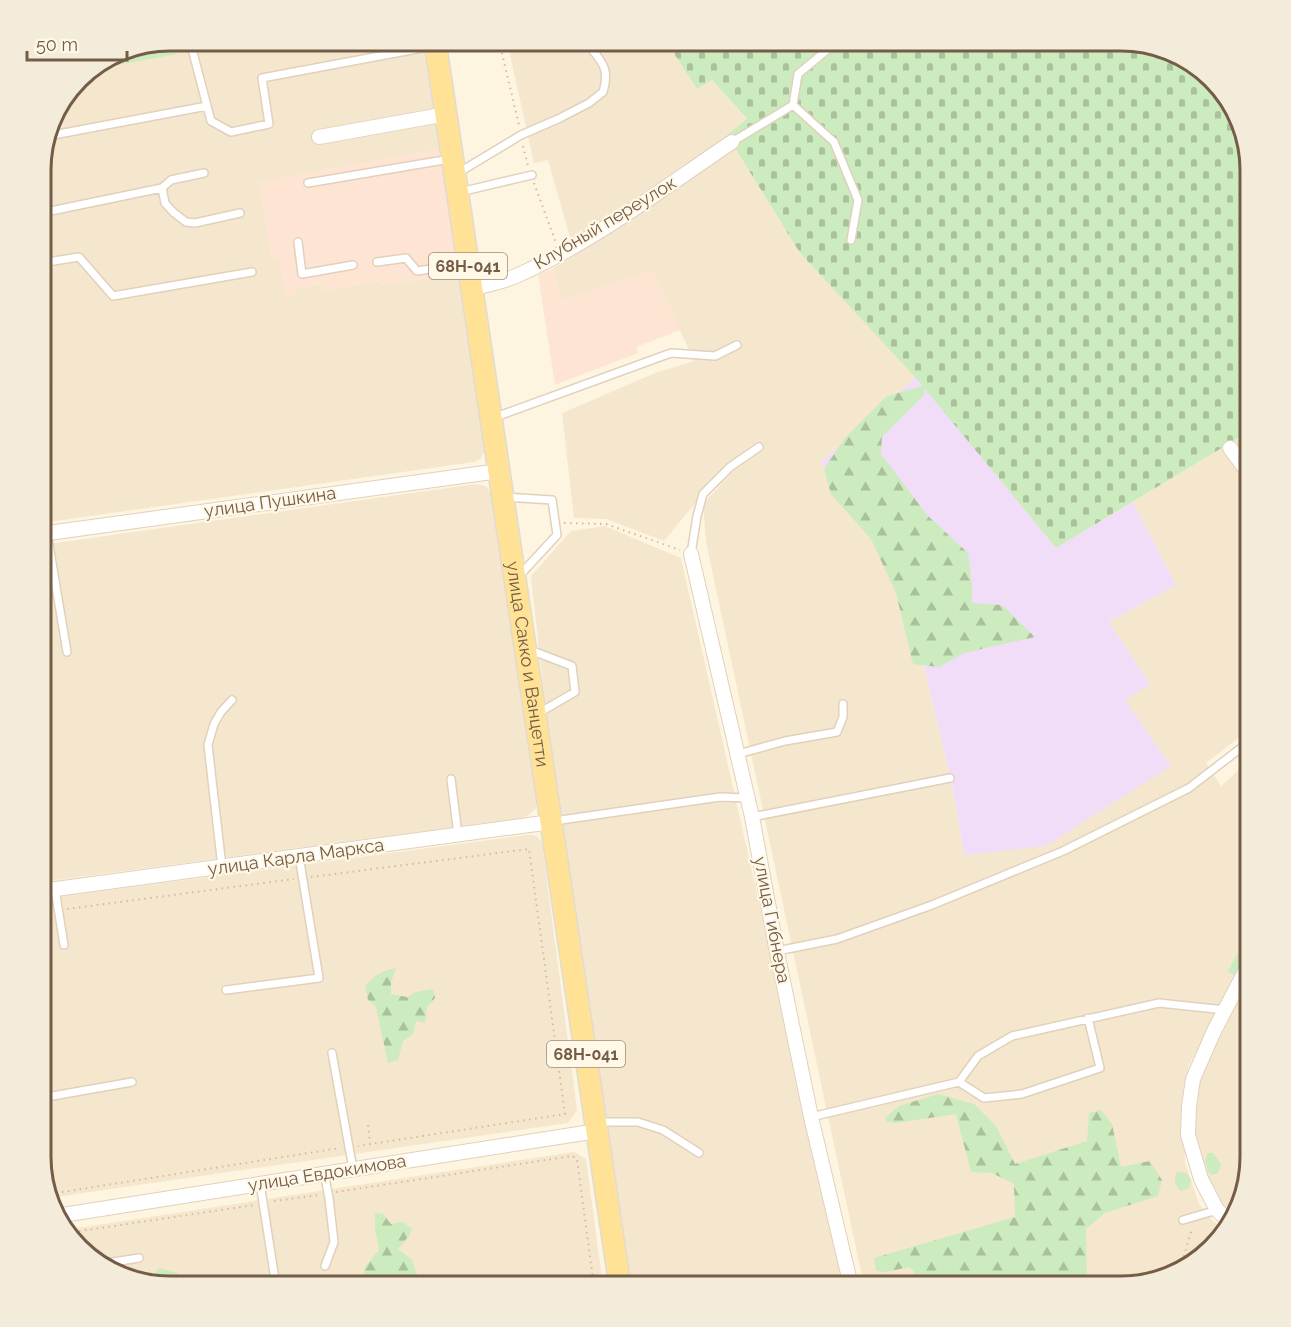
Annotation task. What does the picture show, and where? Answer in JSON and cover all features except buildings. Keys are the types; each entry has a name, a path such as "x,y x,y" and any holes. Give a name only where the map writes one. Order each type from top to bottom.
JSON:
{"main road":[{"name":"улица Сакко и Ванцетти","path":"438,51 471,289 618,1276"}],"street":[{"path":"319,137 447,114"},
{"name":"Клубный переулок","path":"471,289 514,276 560,254 616,220 732,142"},
{"path":"1230,448 1240,461"},
{"name":"улица Пушкина","path":"51,532 499,471"},
{"name":"улица Гибнера","path":"691,554 748,798 811,1117 848,1276"},
{"name":"улица Карла Маркса","path":"51,890 551,822"},
{"path":"1224,1217 1217,1210 1201,1179 1188,1135 1189,1106 1194,1079 1214,1031 1240,982"},
{"name":"улица Евдокимова","path":"66,1214 353,1169 596,1126"}],"lane":[{"path":"193,51 211,121 231,132 269,124 262,78 393,51"},
{"path":"456,175 521,135 558,119 603,92 606,76 604,66 593,51"},
{"path":"732,142 793,105 798,74 826,51"},
{"path":"793,105 834,142 858,200 851,240"},
{"path":"57,134 207,106"},
{"path":"51,211 162,188 171,180 204,173"},
{"path":"308,183 456,175 532,175"},
{"path":"162,188 165,203 186,222 195,223 240,213"},
{"path":"298,242 302,274 354,265"},
{"path":"51,261 79,257 113,296 252,272"},
{"path":"377,262 406,258 417,271 468,264"},
{"path":"491,418 670,353 715,356 737,345"},
{"path":"691,554 703,494 730,467 759,447"},
{"path":"503,497 552,500 557,535 515,580"},
{"path":"51,569 67,652"},
{"path":"525,648 572,666 575,692 535,715"},
{"path":"222,867 208,745 214,724 232,700"},
{"path":"738,754 785,741 837,732 843,717 843,704"},
{"path":"777,951 837,939 932,905 1063,851 1189,788 1240,749"},
{"path":"752,817 950,778"},
{"path":"451,779 458,835"},
{"path":"551,822 720,797 748,798"},
{"path":"226,990 319,978 299,856"},
{"path":"56,889 64,945"},
{"path":"811,1117 960,1082 978,1056 1012,1036 1159,1003 1225,1010"},
{"path":"960,1082 984,1098 1022,1094 1100,1068 1089,1018"},
{"path":"332,1053 353,1169"},
{"path":"51,1096 132,1083"},
{"path":"596,1126 638,1122 663,1130 699,1153"},
{"path":"324,1173 334,1242 325,1266"},
{"path":"260,1184 274,1276"},
{"path":"1183,1220 1217,1210"},
{"path":"113,1262 139,1258"}],"path":[{"path":"501,51 532,175 560,254"},
{"path":"555,522 606,524 691,554"},
{"path":"51,911 529,849 565,1114 57,1193"},
{"path":"368,1125 370,1144"},
{"path":"337,1192 572,1156 577,1159 593,1276"},
{"path":"266,1203 325,1194"},
{"path":"78,1231 255,1204"},
{"path":"1183,1258 1195,1216"}],"shaded area":[{"path":"162,51 427,51 442,149 260,182 272,258 278,257 294,289 322,284 323,290 380,281 380,285 460,274 485,451 480,459 474,462 51,522 51,162 55,139 63,117 86,86 110,67 124,60"},
{"path":"509,51 672,51 697,89 712,80 747,120 727,135 800,253 916,377 821,462 906,590 953,789 964,855 1124,699 1150,684 1109,622 1176,585 1133,502 1240,437 1240,737 1206,763 1221,786 1240,769 1240,967 1188,1067 1185,1163 1199,1204 1218,1225 1205,1241 1181,1260 1159,1270 1129,1276 862,1276 706,542 703,504 733,471 725,467 664,541 606,519 574,518 562,413 655,373 694,361 653,271 560,300 554,268 575,255 548,160 534,163"},
{"path":"442,149 460,274 380,285 379,281 323,290 321,284 295,289 295,295 285,296 278,257 271,258 259,182"},
{"path":"554,268 560,300 653,271 680,330 636,347 638,353 555,385 538,275"},
{"path":"916,377 1056,548 1133,502 1176,585 1109,622 1150,684 1125,700 1171,766 1046,846 964,855 953,789 906,590 821,462"},
{"path":"476,484 486,486 492,495 537,796 535,809 524,818 51,881 51,544"},
{"path":"605,526 681,558 844,1276 630,1276 547,724 531,576 571,531"},
{"path":"527,835 538,837 542,843 577,1110 568,1123 58,1197 51,1165 51,898"},
{"path":"1240,997 1240,1165 1234,1195 1227,1212 1218,1204 1205,1177 1195,1136 1195,1101 1201,1075"},
{"path":"574,1152 586,1159 602,1276 162,1276 132,1270 117,1264 86,1241 76,1228"}],"green space":[{"path":"177,51 177,54 113,66 147,53"},
{"path":"672,51 1129,51 1152,55 1181,67 1205,86 1224,110 1238,147 1240,162 1240,437 1056,548 916,378 800,253 727,135 747,119 712,80 697,89"},
{"path":"925,385 924,395 882,437 881,454 927,515 968,553 972,603 1002,605 1035,637 964,653 939,667 913,664 896,593 871,539 831,494 824,469 845,438 887,396"},
{"path":"1238,953 1240,953 1239,973 1233,975 1228,971"},
{"path":"396,968 391,982 391,994 407,997 416,992 433,989 435,998 427,1007 425,1023 416,1021 413,1034 403,1041 398,1060 388,1063 376,1007 368,1000 365,986 379,974"},
{"path":"938,1094 974,1104 996,1126 1015,1164 1087,1141 1089,1113 1101,1110 1112,1124 1121,1167 1150,1161 1162,1180 1158,1196 1105,1213 1086,1229 1087,1276 915,1276 910,1267 885,1272 876,1271 874,1258 1015,1217 1014,1184 992,1173 971,1172 956,1114 896,1123 887,1122 885,1118 899,1106"},
{"path":"1208,1153 1213,1153 1221,1164 1218,1173 1212,1175 1208,1172 1205,1159"},
{"path":"1176,1173 1187,1174 1191,1180 1189,1188 1181,1191 1175,1181"},
{"path":"375,1213 383,1214 391,1224 403,1222 412,1229 398,1249 412,1260 418,1276 363,1276 365,1267 379,1250"},
{"path":"1205,1240 1206,1240 1194,1250 1193,1248"},
{"path":"159,1268 177,1273 178,1276 162,1276 153,1275"}]}
